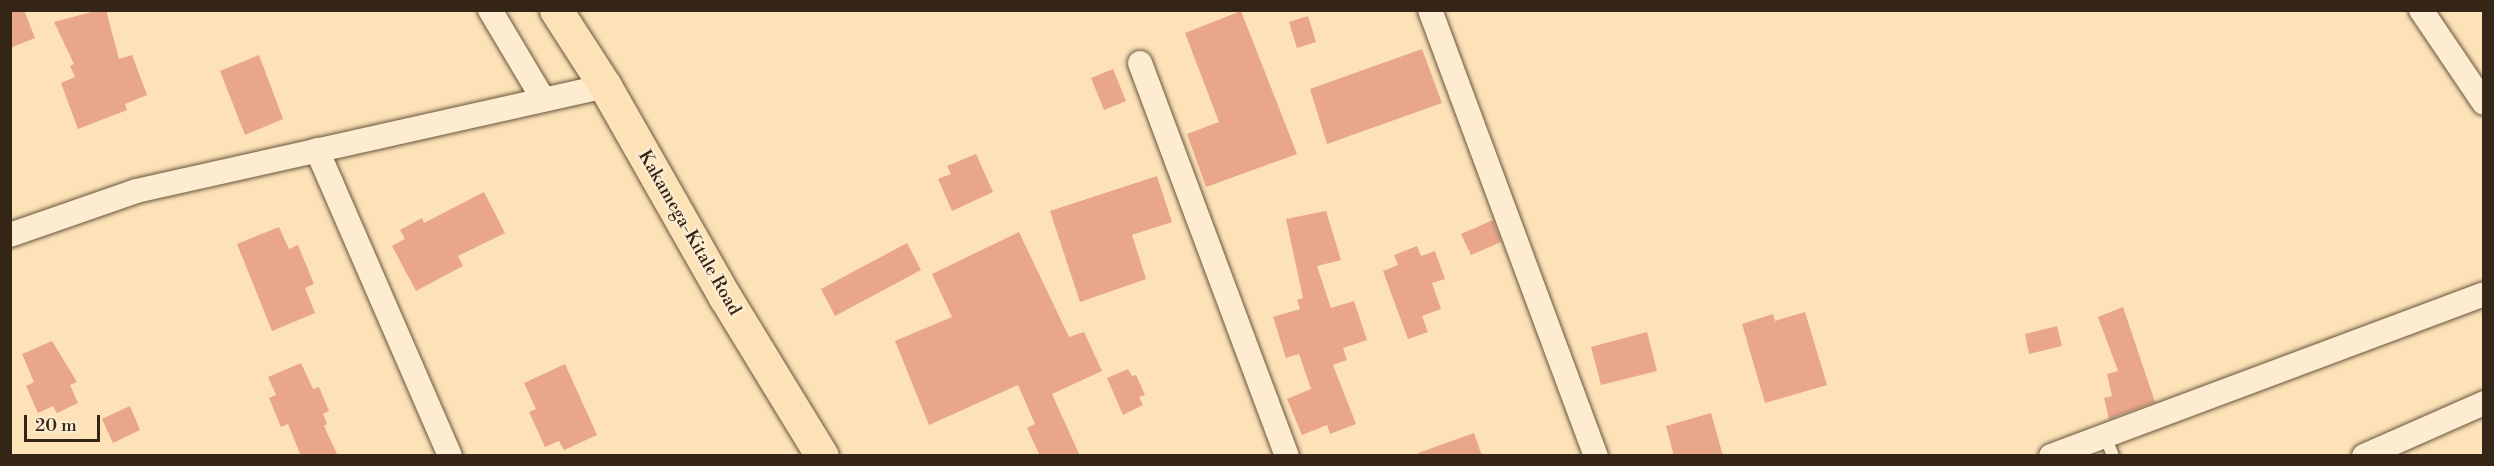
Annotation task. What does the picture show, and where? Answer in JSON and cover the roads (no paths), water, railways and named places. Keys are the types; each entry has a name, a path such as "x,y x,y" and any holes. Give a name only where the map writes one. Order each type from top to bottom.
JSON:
{"highway":[{"name":"Kakamega-Kitale Road","path":"556,10 605,86 725,297 822,456"}],"street":[{"path":"490,10 543,99"},
{"path":"1430,10 1596,456"},
{"path":"2421,10 2484,102"},
{"path":"1140,63 1287,456"},
{"path":"10,235 136,191 605,86"},
{"path":"317,150 450,456"},
{"path":"2051,456 2109,446 2484,294"},
{"path":"2364,456 2484,403"}]}
